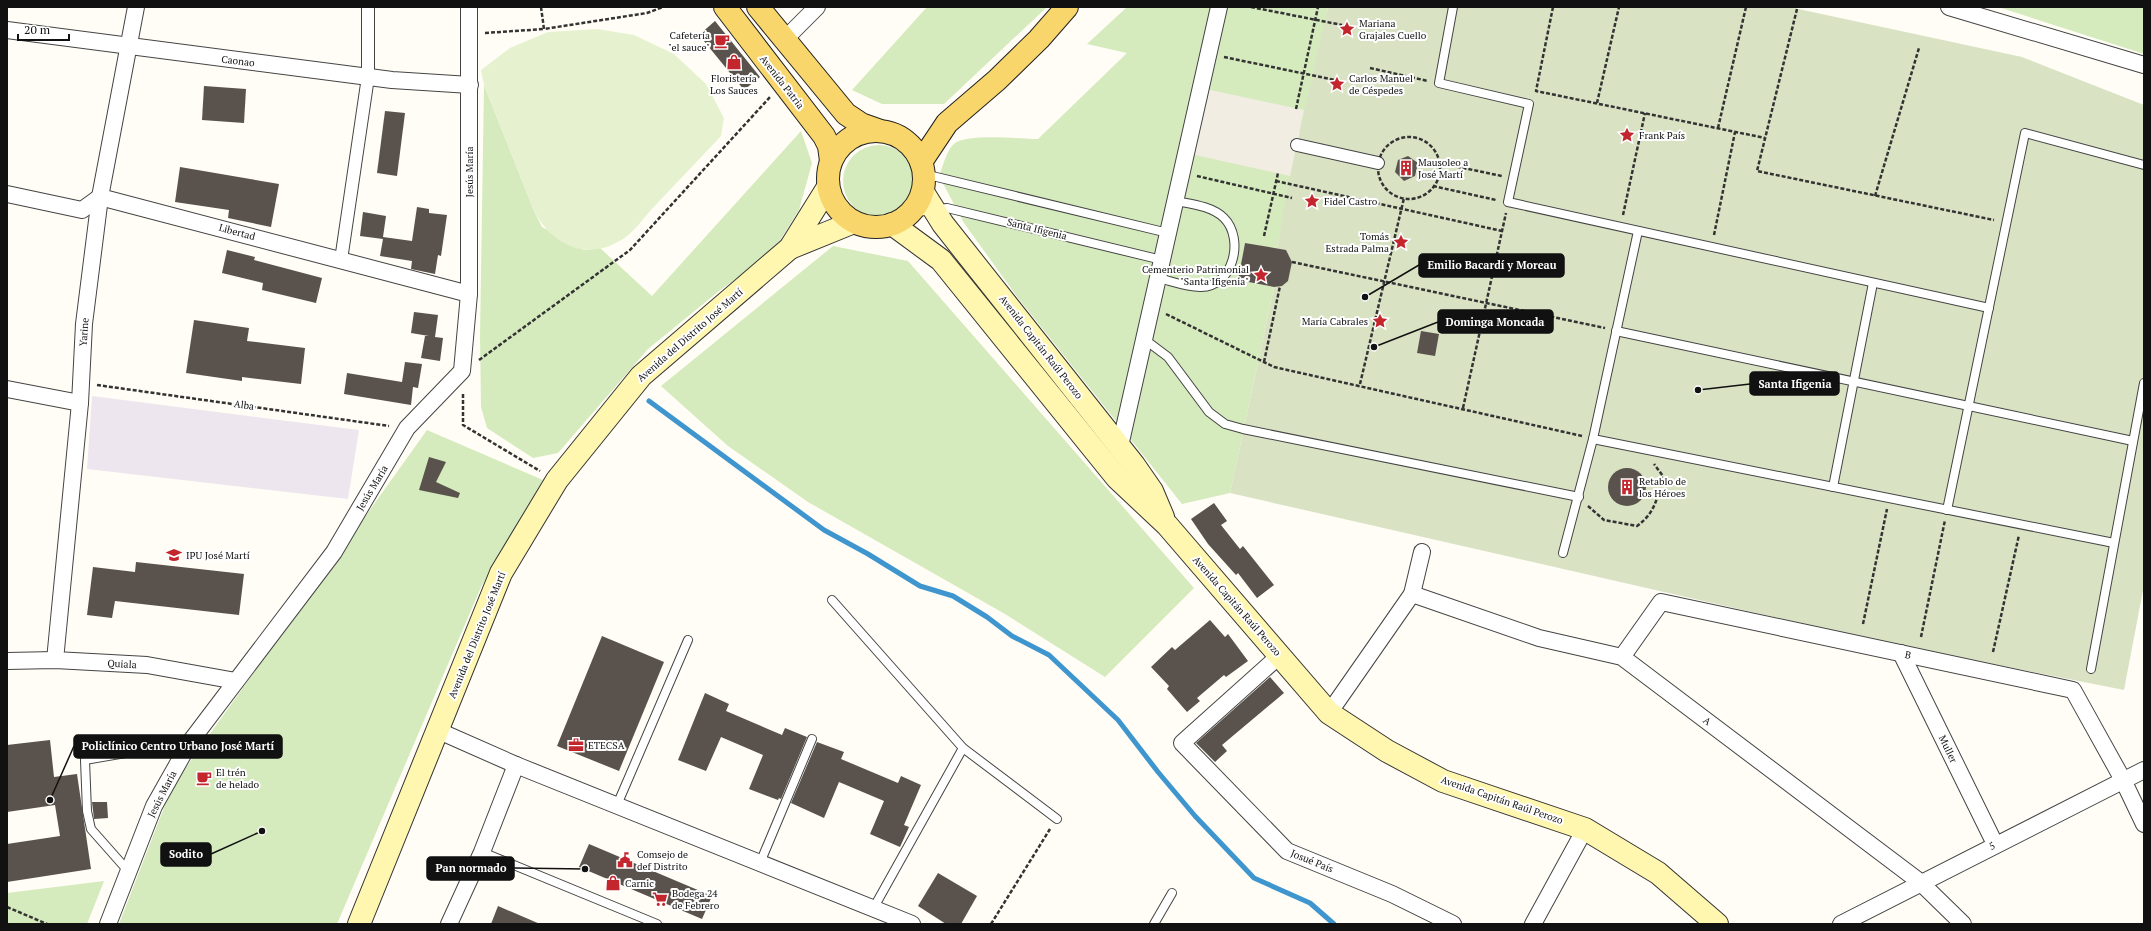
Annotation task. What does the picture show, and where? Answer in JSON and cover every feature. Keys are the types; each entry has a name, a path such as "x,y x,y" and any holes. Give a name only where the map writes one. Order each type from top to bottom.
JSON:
{"main road":[{"name":"Avenida Patria","path":"725,7 783,85 824,136 829,146 831,161"},
{"path":"758,7 846,114 861,124 887,133 912,146 925,184"},
{"path":"947,123 918,203 910,213 892,224 868,226 854,222 837,208 828,187 828,173 831,161 841,145 858,134 919,134 947,123 997,80 1039,39 1067,7"},
{"name":"Avenida Capitán Raúl Perozo","path":"925,184 1134,465 1152,491 1166,525"},
{"name":"Avenida del Distrito José Martí","path":"359,924 501,573 557,480 641,376 790,248 828,187"},
{"name":"Avenida del Distrito José Martí","path":"790,248 854,222"},
{"name":"Avenida Capitán Raúl Perozo","path":"892,224 941,260 1117,478 1166,525 1329,713 1387,751 1443,781 1585,829 1658,873 1717,924"},
{"path":"1117,478 1128,482 1133,480 1134,465"}],"street":[{"name":"Yarine","path":"55,660 80,403 84,324 100,196 127,47 136,7"},
{"path":"341,260 368,77 368,7"},
{"name":"Jesús María","path":"108,924 154,806 190,742 334,552 407,428 462,372 469,294 469,7"},
{"path":"784,40 817,7"},
{"path":"1120,446 1219,7"},
{"path":"1949,7 2144,64"},
{"name":"Caonao","path":"7,30 127,47 368,77 470,85"},
{"path":"1297,145 1378,163"},
{"path":"7,194 82,210 100,196"},
{"name":"Libertad","path":"100,196 469,294"},
{"path":"7,389 80,403"},
{"path":"1329,713 1412,594 1422,552"},
{"name":"A","path":"1412,594 1539,638 1622,657 1920,882 1962,924"},
{"name":"B","path":"1622,657 1661,602 2073,690 2123,780 2144,824"},
{"name":"Muller","path":"1901,653 1995,844"},
{"name":"Josué País","path":"1279,656 1182,743 1287,851 1392,894 1453,924"},
{"name":"Quiala","path":"7,661 55,660 148,665 236,681"},
{"path":"438,731 516,765 912,924"},
{"path":"449,924 482,852 516,765"},
{"name":"5","path":"1840,924 1995,844 2144,770"},
{"path":"1532,924 1585,829"}],"lane":[{"path":"1453,7 1439,83 1529,104 1508,202 1989,308"},
{"path":"1947,510 2025,133 2144,165"},
{"path":"925,184 1168,233"},
{"name":"Santa Ifigenia","path":"925,184 947,208 1162,260"},
{"path":"1158,278 1201,287 1219,282 1230,269 1235,250 1233,230 1224,217 1206,207 1176,202"},
{"path":"1563,553 1579,498 1593,439 1638,231"},
{"path":"1833,487 1873,283"},
{"path":"1616,331 2133,441"},
{"path":"1144,339 1168,357 1209,412 1225,424 1243,429 1579,498"},
{"path":"2091,669 2144,382"},
{"path":"1593,439 2114,543"},
{"path":"832,600 963,748 1056,820"},
{"path":"617,805 688,640"},
{"path":"760,863 812,739"},
{"path":"129,872 91,829 87,811 85,760 190,742"},
{"path":"873,909 963,748"},
{"path":"482,852 656,924"},
{"path":"1154,924 1172,893"}],"path":[{"path":"541,7 544,29"},
{"path":"469,34 544,29 647,13 663,7"},
{"path":"1251,7 1342,25"},
{"path":"1296,109 1318,7"},
{"path":"1553,7 1536,90 1765,138"},
{"path":"1597,103 1619,7"},
{"path":"1718,128 1746,7"},
{"path":"1797,9 1757,171 2006,223"},
{"path":"1875,196 1918,48"},
{"path":"1209,53 1335,80"},
{"path":"1370,68 1439,83"},
{"path":"557,480 463,425 462,372 517,334 630,250 783,85"},
{"path":"1621,227 1645,113"},
{"path":"1711,247 1735,132"},
{"path":"1414,137 1423,140 1431,146 1439,163 1438,179 1434,186 1420,196 1404,198 1394,195 1384,185 1378,173 1378,163 1386,146 1394,140 1414,137"},
{"path":"1439,163 1513,178"},
{"path":"1182,173 1292,198"},
{"path":"1264,236 1278,173"},
{"path":"1276,181 1502,231"},
{"path":"1434,186 1508,202 1463,408"},
{"path":"1360,384 1404,198"},
{"path":"1292,262 1616,331"},
{"path":"1264,362 1280,286"},
{"path":"1152,307 1274,367 1360,384 1593,439"},
{"name":"Alba","path":"81,383 407,428"},
{"path":"1579,498 1604,520 1637,526 1648,518 1655,507 1663,476 1642,448"},
{"path":"1863,624 1889,498"},
{"path":"1922,637 1947,510"},
{"path":"1993,652 2022,525"},
{"path":"991,924 1056,820"},
{"path":"7,907 47,924"}],"shaded area":[{"path":"1201,88 1304,110 1290,176 1186,153"},
{"path":"92,396 359,430 348,499 87,469"}],"green space":[{"path":"927,7 1047,7 944,104 882,104 852,90"},
{"path":"1127,7 1328,7 1323,32 1446,7 1299,133 1277,249 1245,243 1238,280 1274,287 1230,493 1182,504 1018,298 964,223 939,176 949,150 955,143 962,140 983,137 1038,139 1127,53 1087,44"},
{"path":"1328,7 1789,7 2022,57 2144,105 2144,585 2124,690 1896,645 1230,493 1274,287 1283,284 1288,278 1292,262 1286,251 1277,249 1288,184"},
{"path":"1998,7 2144,7 2144,54"},
{"path":"597,29 634,35 674,54 706,84 724,118 721,136 631,233 610,246 597,249 584,249 572,247 561,241 542,223 534,211 484,85 481,70 510,48 548,32"},
{"path":"484,85 534,211 542,227 584,250 600,248 652,296 801,131 812,163 799,210 772,253 719,291 648,349 558,453 533,458 487,428 481,407 480,336"},
{"path":"879,145 893,148 905,155 912,167 915,181 912,195 905,207 893,214 879,217 865,214 853,207 846,195 843,181 846,167 853,155 865,148"},
{"path":"833,246 908,261 1194,588 1105,677 1005,614 808,502 728,446 661,386"},
{"path":"427,430 543,480 481,587 337,924 119,924 172,787"},
{"path":"104,881 87,924 7,924 7,893"}],"building":[{"path":"715,21 760,77 744,90 699,35"},
{"path":"204,86 246,89 244,123 202,120"},
{"path":"385,111 405,113 397,176 377,173"},
{"name":"Mausoleo a José Martí","path":"1408,156 1418,163 1415,176 1404,181 1395,172 1398,160"},
{"path":"180,167 279,184 271,227 228,218 229,210 175,202"},
{"path":"417,207 429,209 429,213 447,215 441,256 438,255 435,274 411,269 412,261 380,256 383,239 360,236 363,212 386,216 383,237 412,241"},
{"path":"1245,243 1286,250 1292,262 1288,281 1282,286 1274,287 1238,280"},
{"path":"227,250 255,257 254,260 322,278 316,303 262,290 263,283 222,273"},
{"path":"414,312 438,315 435,337 443,338 440,361 421,358 425,336 429,336 411,333"},
{"path":"194,320 249,328 247,341 305,348 301,384 242,377 242,381 186,373"},
{"path":"1421,331 1439,334 1435,356 1417,353"},
{"path":"405,362 422,364 418,388 413,387 411,405 344,394 347,373 402,382"},
{"path":"429,457 446,462 436,482 460,493 458,498 419,490"},
{"name":"Retablo de los Héroes","path":"1623,468 1631,468 1641,473 1645,480 1645,494 1641,501 1631,506 1623,506 1613,501 1611,498 1608,491 1608,483 1613,473 1616,471"},
{"path":"1214,503 1227,521 1221,525 1240,549 1243,546 1274,585 1257,598 1238,573 1236,575 1208,544 1191,519"},
{"path":"136,562 244,574 239,615 115,601 112,618 87,615 93,567 135,572"},
{"path":"1210,620 1225,637 1228,634 1248,661 1226,677 1224,675 1197,698 1200,701 1187,712 1167,689 1169,686 1151,667 1172,647 1175,650"},
{"path":"602,636 664,662 619,771 557,746"},
{"path":"1270,677 1284,693 1222,745 1227,751 1215,762 1196,743"},
{"path":"705,693 729,704 726,711 782,735 785,728 807,737 781,799 779,798 778,800 749,789 763,755 721,737 706,771 678,760"},
{"path":"50,740 54,777 77,774 91,869 7,882 7,844 60,836 55,805 7,812 7,745"},
{"path":"817,742 844,752 841,759 898,783 901,776 921,785 904,825 909,827 900,847 870,834 884,801 839,782 824,818 791,803"},
{"path":"92,802 107,802 108,818 94,819"},
{"path":"589,844 712,896 702,919 579,867"},
{"path":"938,873 977,896 961,924 946,924 918,906"},
{"path":"498,906 540,924 491,924"}],"waterway":[{"path":"649,401 824,530 868,554 920,586 953,596 987,617 1012,636 1049,655 1118,720 1158,772 1195,816 1254,878 1310,903 1334,924"}],"place":[{"name":"Mariana Grajales Cuello","path":"1347,29"},
{"name":"Cafetería \"el sauce\"","path":"722,41"},
{"name":"Floristería Los Sauces","path":"734,62"},
{"name":"Carlos Manuel de Céspedes","path":"1337,84"},
{"name":"Frank País","path":"1627,135"},
{"name":"Mausoleo a José Martí","path":"1406,168"},
{"name":"Fidel Castro","path":"1312,201"},
{"name":"Tomás Estrada Palma","path":"1401,242"},
{"name":"Cementerio Patrimonial \"Santa Ifigenia\"","path":"1261,275"},
{"name":"Emilio Bacardí y Moreau","path":"1365,297"},
{"name":"María Cabrales","path":"1380,321"},
{"name":"Dominga Moncada","path":"1374,347"},
{"name":"Santa Ifigenia","path":"1698,390"},
{"name":"Retablo de los Héroes","path":"1627,487"},
{"name":"IPU José Martí","path":"174,555"},
{"name":"ETECSA","path":"576,745"},
{"name":"El trén de helado","path":"204,778"},
{"name":"Policlínico Centro Urbano José Martí","path":"50,800"},
{"name":"Sodito","path":"262,831"},
{"name":"Comsejo de def Distrito","path":"625,860"},
{"name":"Pan normado","path":"585,869"},
{"name":"Carnic","path":"613,883"},
{"name":"Bodega 24 de Febrero","path":"660,899"}]}
